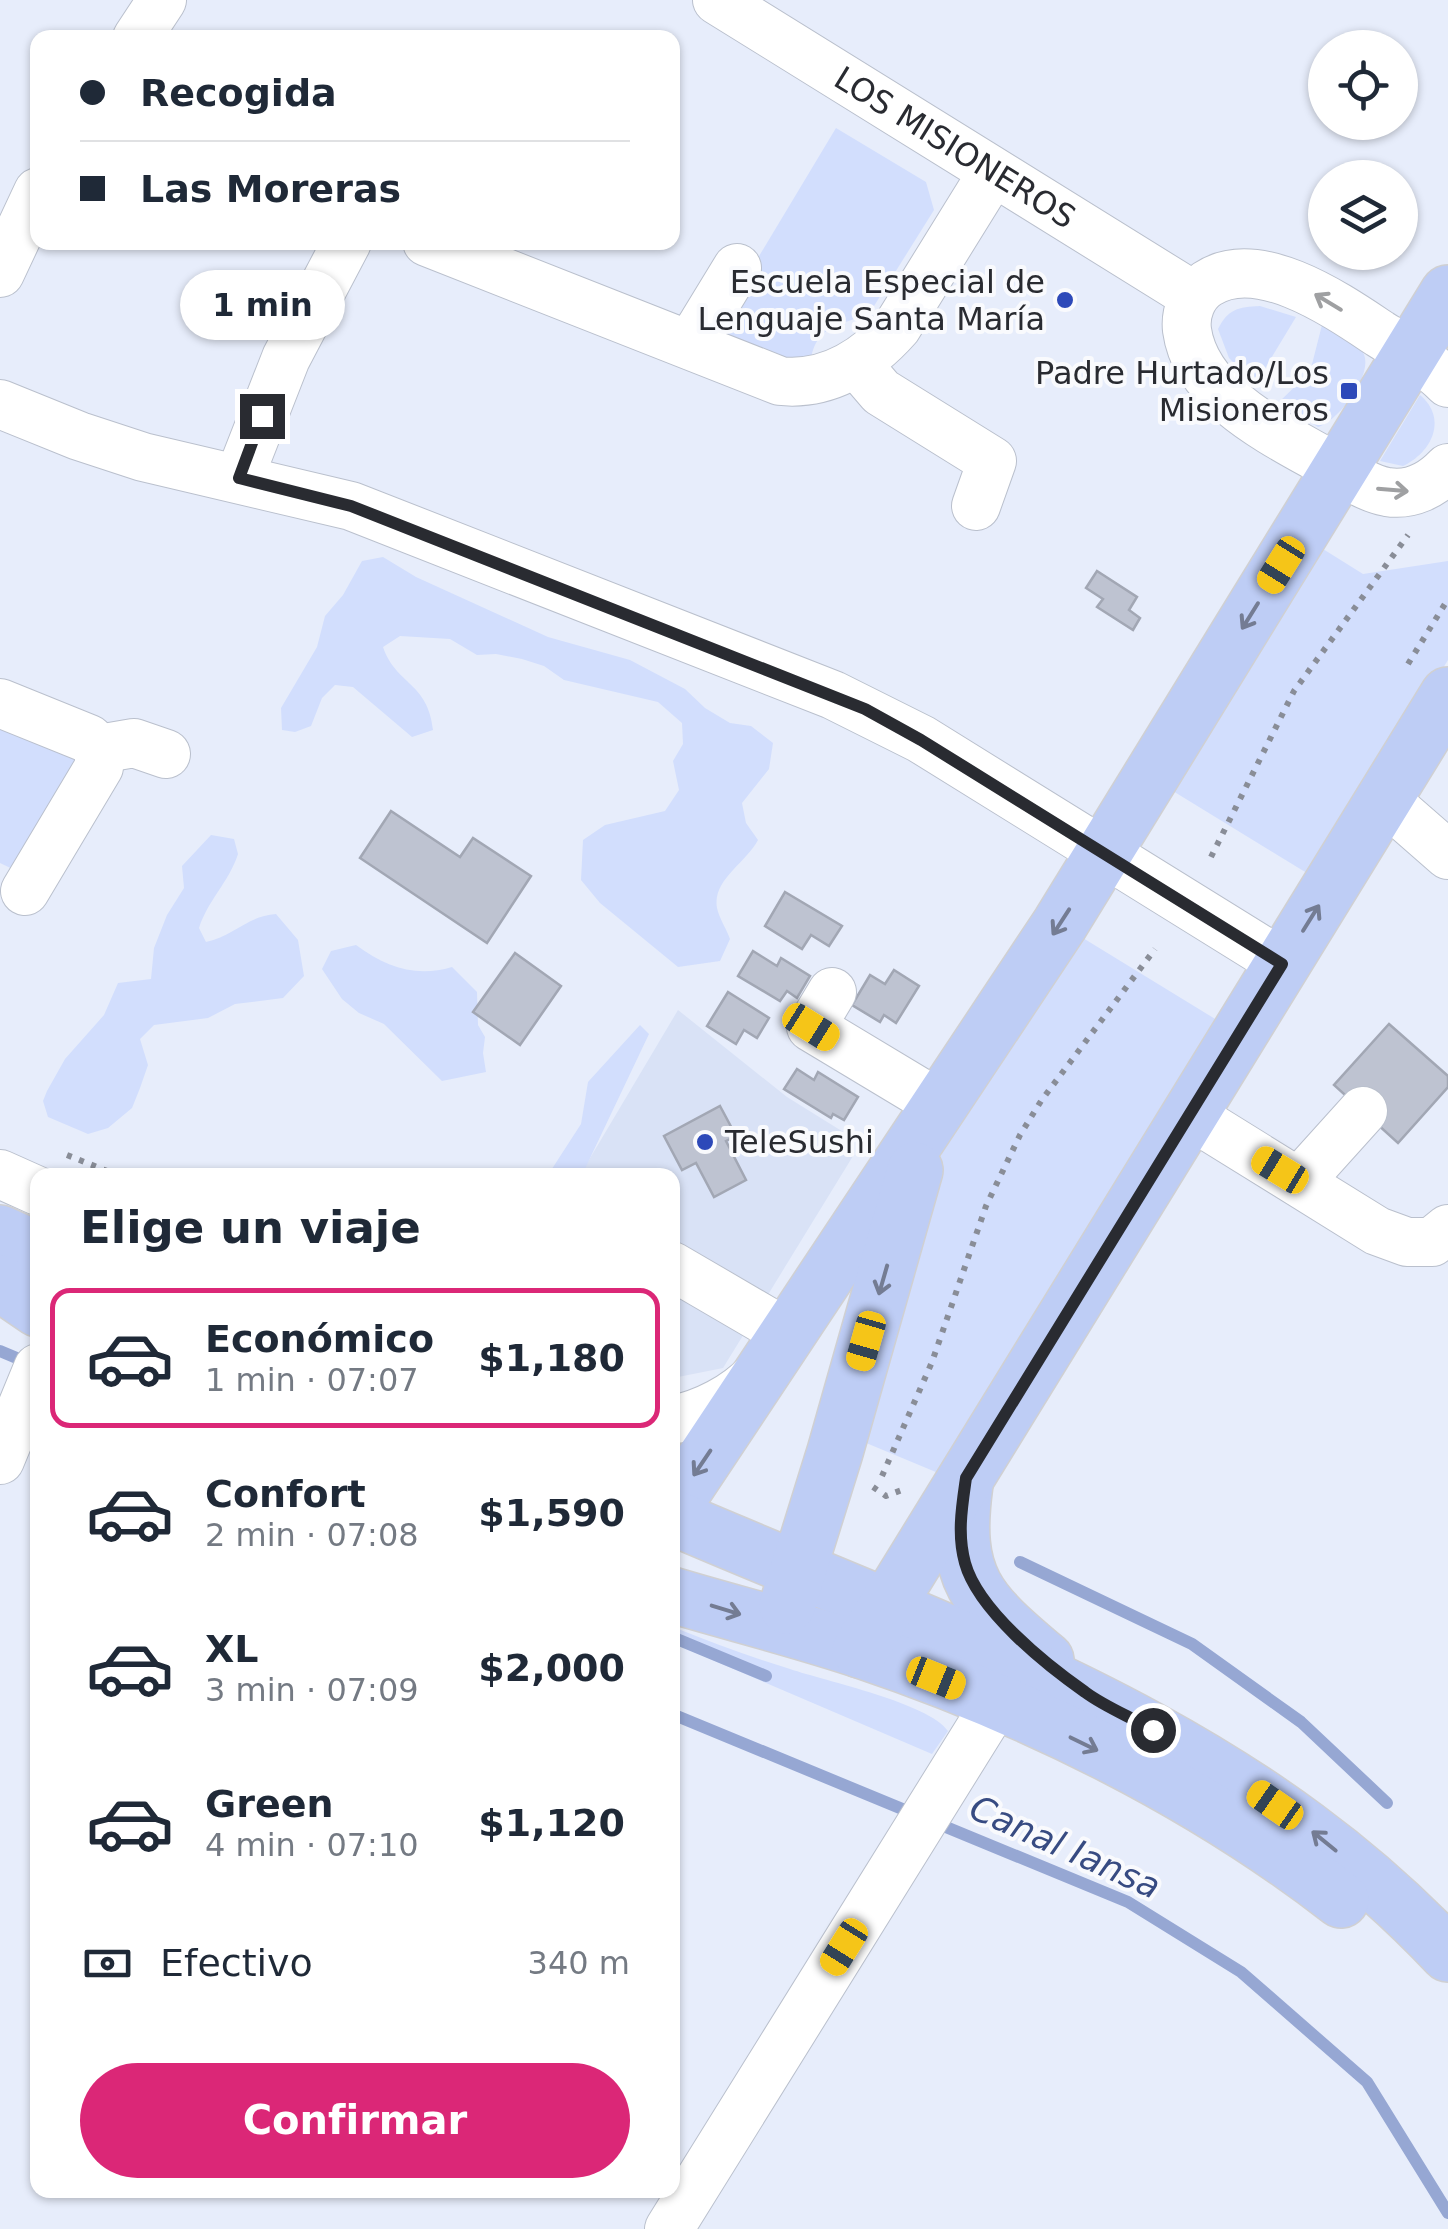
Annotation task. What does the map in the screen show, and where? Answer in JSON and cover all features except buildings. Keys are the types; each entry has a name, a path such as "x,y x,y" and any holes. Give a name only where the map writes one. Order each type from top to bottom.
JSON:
{"main road":[{"path":"680,1496 1060,924 1339,470 1430,368 1448,293"},
{"path":"873,1629 1448,695"},
{"path":"780,1627 798,1571 853,1475 934,1111"},
{"path":"0,1234 30,1247"},
{"path":"0,1283 30,1304"},
{"path":"966,1478 960,1539 979,1596 1010,1630 1086,1694"},
{"path":"680,1520 798,1571 873,1629 996,1703 1124,1764 1220,1816 1324,1887 1448,1987"},
{"path":"680,1596 780,1627 873,1629 1086,1694 1174,1741 1294,1818 1364,1875 1448,1954"}],"street":[{"path":"142,30 162,0"},
{"name":"LOS MISIONEROS","path":"717,0 782,16 993,172 1194,296"},
{"path":"447,250 780,381 808,382 856,364 880,347 993,172"},
{"path":"0,273 30,209"},
{"path":"239,478 286,358 343,250"},
{"path":"690,345 737,268"},
{"path":"1430,368 1317,295 1283,280 1230,275 1203,286 1194,296 1186,326 1190,346 1216,385 1250,415 1339,470 1388,492 1405,492 1422,488 1448,468"},
{"path":"856,364 882,392 992,462 976,506"},
{"path":"0,404 143,457 351,506 834,695 893,723 1282,964"},
{"path":"0,703 89,739 99,750 99,768 25,891"},
{"path":"99,750 134,742 166,754"},
{"path":"1384,799 1448,854"},
{"path":"832,992 811,1027 934,1111"},
{"path":"1300,1182 1363,1111"},
{"path":"1190,1114 1377,1230 1407,1242 1432,1242 1448,1230"},
{"path":"0,1174 30,1187"},
{"path":"680,1271 768,1322 780,1344 755,1378 702,1412 680,1418"},
{"path":"0,1460 30,1387"},
{"path":"670,2229 996,1703"}],"path":[{"path":"1211,857 1294,691 1410,533"},
{"path":"853,1475 932,1362 980,1222 1020,1134 1156,949"},
{"path":"853,1475 886,1496 909,1487"},
{"path":"853,1475 867,1506"}],"shaded area":[{"path":"836,128 926,182 934,210 874,306 826,331 813,349 810,365 708,341"},
{"path":"1260,306 1296,317 1255,385 1229,358 1218,329 1234,310"},
{"path":"1322,325 1354,343 1365,360 1353,395 1335,416 1318,427 1278,403 1310,372"},
{"path":"1420,395 1435,424 1429,444 1403,466 1380,461"},
{"path":"1315,544 1363,574 1448,561 1448,660 1315,878 1168,788"},
{"path":"383,557 416,577 548,637 630,660 685,689 705,708 730,723 751,726 773,743 769,769 742,803 746,823 758,840 725,880 717,898 718,912 730,939 720,961 678,967 600,903 581,880 583,840 605,825 665,811 679,790 673,761 683,744 682,723 658,702 564,680 544,666 522,659 477,655 450,639 400,636 383,647 389,660 425,702 433,730 412,737 353,687 335,685 322,698 311,726 295,732 282,730 281,708 317,647 325,616 343,595 362,561"},
{"path":"0,714 86,754 23,874 0,863"},
{"path":"211,835 234,839 238,854 199,928 206,942 257,918 276,914 298,940 304,976 283,998 235,1004 208,1018 154,1025 140,1039 148,1065 132,1108 108,1128 88,1134 48,1117 43,1101 47,1091 65,1059 104,1015 118,983 151,979 154,948 167,915 184,888 182,866"},
{"path":"1078,935 1225,1025 943,1475 859,1440 949,1128"},
{"path":"356,945 379,959 414,971 452,967 477,992 486,1072 442,1081 384,1024 359,1013 342,999 322,969 331,951"},
{"path":"678,1010 787,1097 861,1143 723,1368 680,1377 680,1168 584,1168"},
{"path":"640,1025 649,1034 585,1168 553,1168 581,1124 588,1082"},
{"path":"680,1630 920,1711 948,1731 932,1754 680,1646"}],"waterway":[{"path":"0,1351 30,1364"},
{"path":"1020,1562 1192,1644 1301,1722 1387,1803"},
{"path":"680,1640 766,1676"},
{"name":"Canal Iansa","path":"680,1717 1128,1902 1241,1972 1367,2082 1448,2213"}],"place":[{"name":"Escuela Especial de Lenguaje Santa María","path":"1065,300"},
{"name":"Padre Hurtado/Los Misioneros","path":"1349,391"},
{"name":"TeleSushi","path":"705,1142"}],"route":[{"path":"262,416 239,478 351,506 865,709 1282,964 966,1478 960,1539 965,1566 979,1596 1010,1630 1086,1694 1153,1730"}]}
